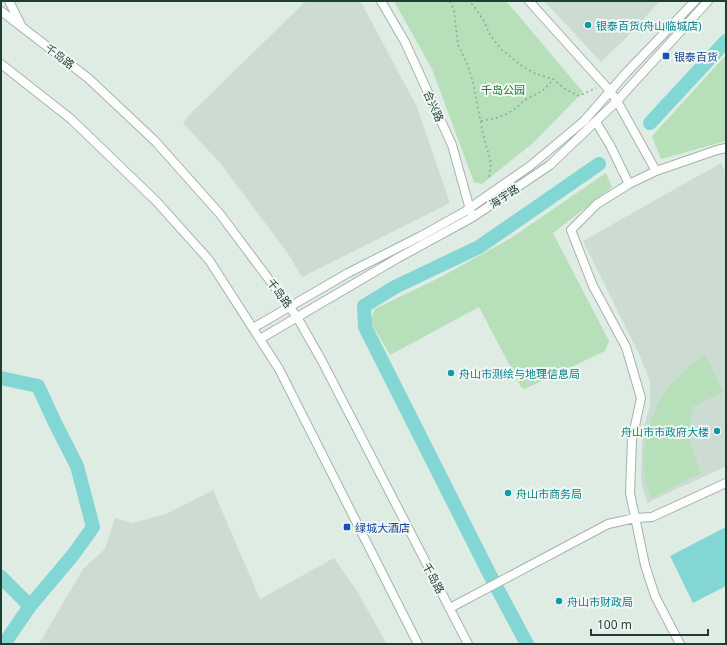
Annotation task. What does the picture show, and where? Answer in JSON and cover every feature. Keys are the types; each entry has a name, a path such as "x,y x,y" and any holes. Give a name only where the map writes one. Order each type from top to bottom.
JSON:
{"street":[{"path":"9,1 22,27"},
{"name":"合兴路","path":"381,1 405,42 452,145 473,217"},
{"path":"529,1 610,91 656,171"},
{"name":"海宇路","path":"253,328 348,273 421,236 470,208 530,166 584,121 610,91 695,1"},
{"name":"海宇路","path":"260,339 398,258 473,217 550,165 617,101 708,1"},
{"name":"千岛路","path":"1,11 88,78 155,141 220,214 290,307 322,361 468,644"},
{"path":"2,65 71,119 157,202 209,260 280,369 418,644"},
{"path":"596,122 610,145 629,184"},
{"path":"680,644 655,596 645,565 630,493 632,440 641,398 626,347 593,286 571,230 597,204 629,184 656,171 726,148"},
{"path":"450,608 608,524 635,518 652,517 726,483"}],"path":[{"path":"450,1 454,10 458,45 467,63 473,82 491,163 489,178"},
{"path":"467,1 473,5 484,21 490,35 501,49 522,66 536,74 553,79 565,89 579,96 604,84"},
{"path":"481,122 502,117 528,99 546,89 553,79"}],"shaded area":[{"path":"306,1 359,1 362,4 417,107 450,203 302,277 287,252 220,163 183,123 190,114"},
{"name":"银泰百货(舟山临城店)","path":"544,1 660,1 627,37 601,62"},
{"path":"721,163 726,172 726,466 647,503 641,481 642,435 650,404 650,381 640,356 583,241"},
{"path":"213,490 260,599 334,558 355,588 387,644 39,644 83,569 105,549 115,518 132,523 166,514"}],"green space":[{"name":"千岛公园","path":"394,1 506,1 583,92 533,143 482,184 474,182 432,69"},
{"path":"726,55 726,141 661,159 652,137"},
{"path":"606,173 612,187 553,233 609,341 605,351 525,389 521,387 479,307 390,355 370,321 375,309 441,277 511,238"},
{"path":"705,354 723,392 693,407 689,439 701,473 651,498 645,477 644,466 645,445 650,424 658,404 667,389 682,373"}],"water":[{"path":"726,527 726,586 693,603 670,556"}],"waterway":[{"path":"650,123 726,41"},
{"path":"527,644 489,573 365,327 364,306 395,287 479,247 599,164"},
{"path":"1,378 38,386 77,466 93,527 73,555 30,606 4,644"},
{"path":"1,577 30,606"}],"place":[{"name":"银泰百货(舟山临城店)","path":"588,25"},
{"name":"银泰百货","path":"666,56"},
{"name":"舟山市测绘与地理信息局","path":"451,373"},
{"name":"舟山市市政府大楼","path":"717,431"},
{"name":"舟山市商务局","path":"508,493"},
{"name":"绿城大酒店","path":"347,527"},
{"name":"舟山市财政局","path":"559,601"}]}
